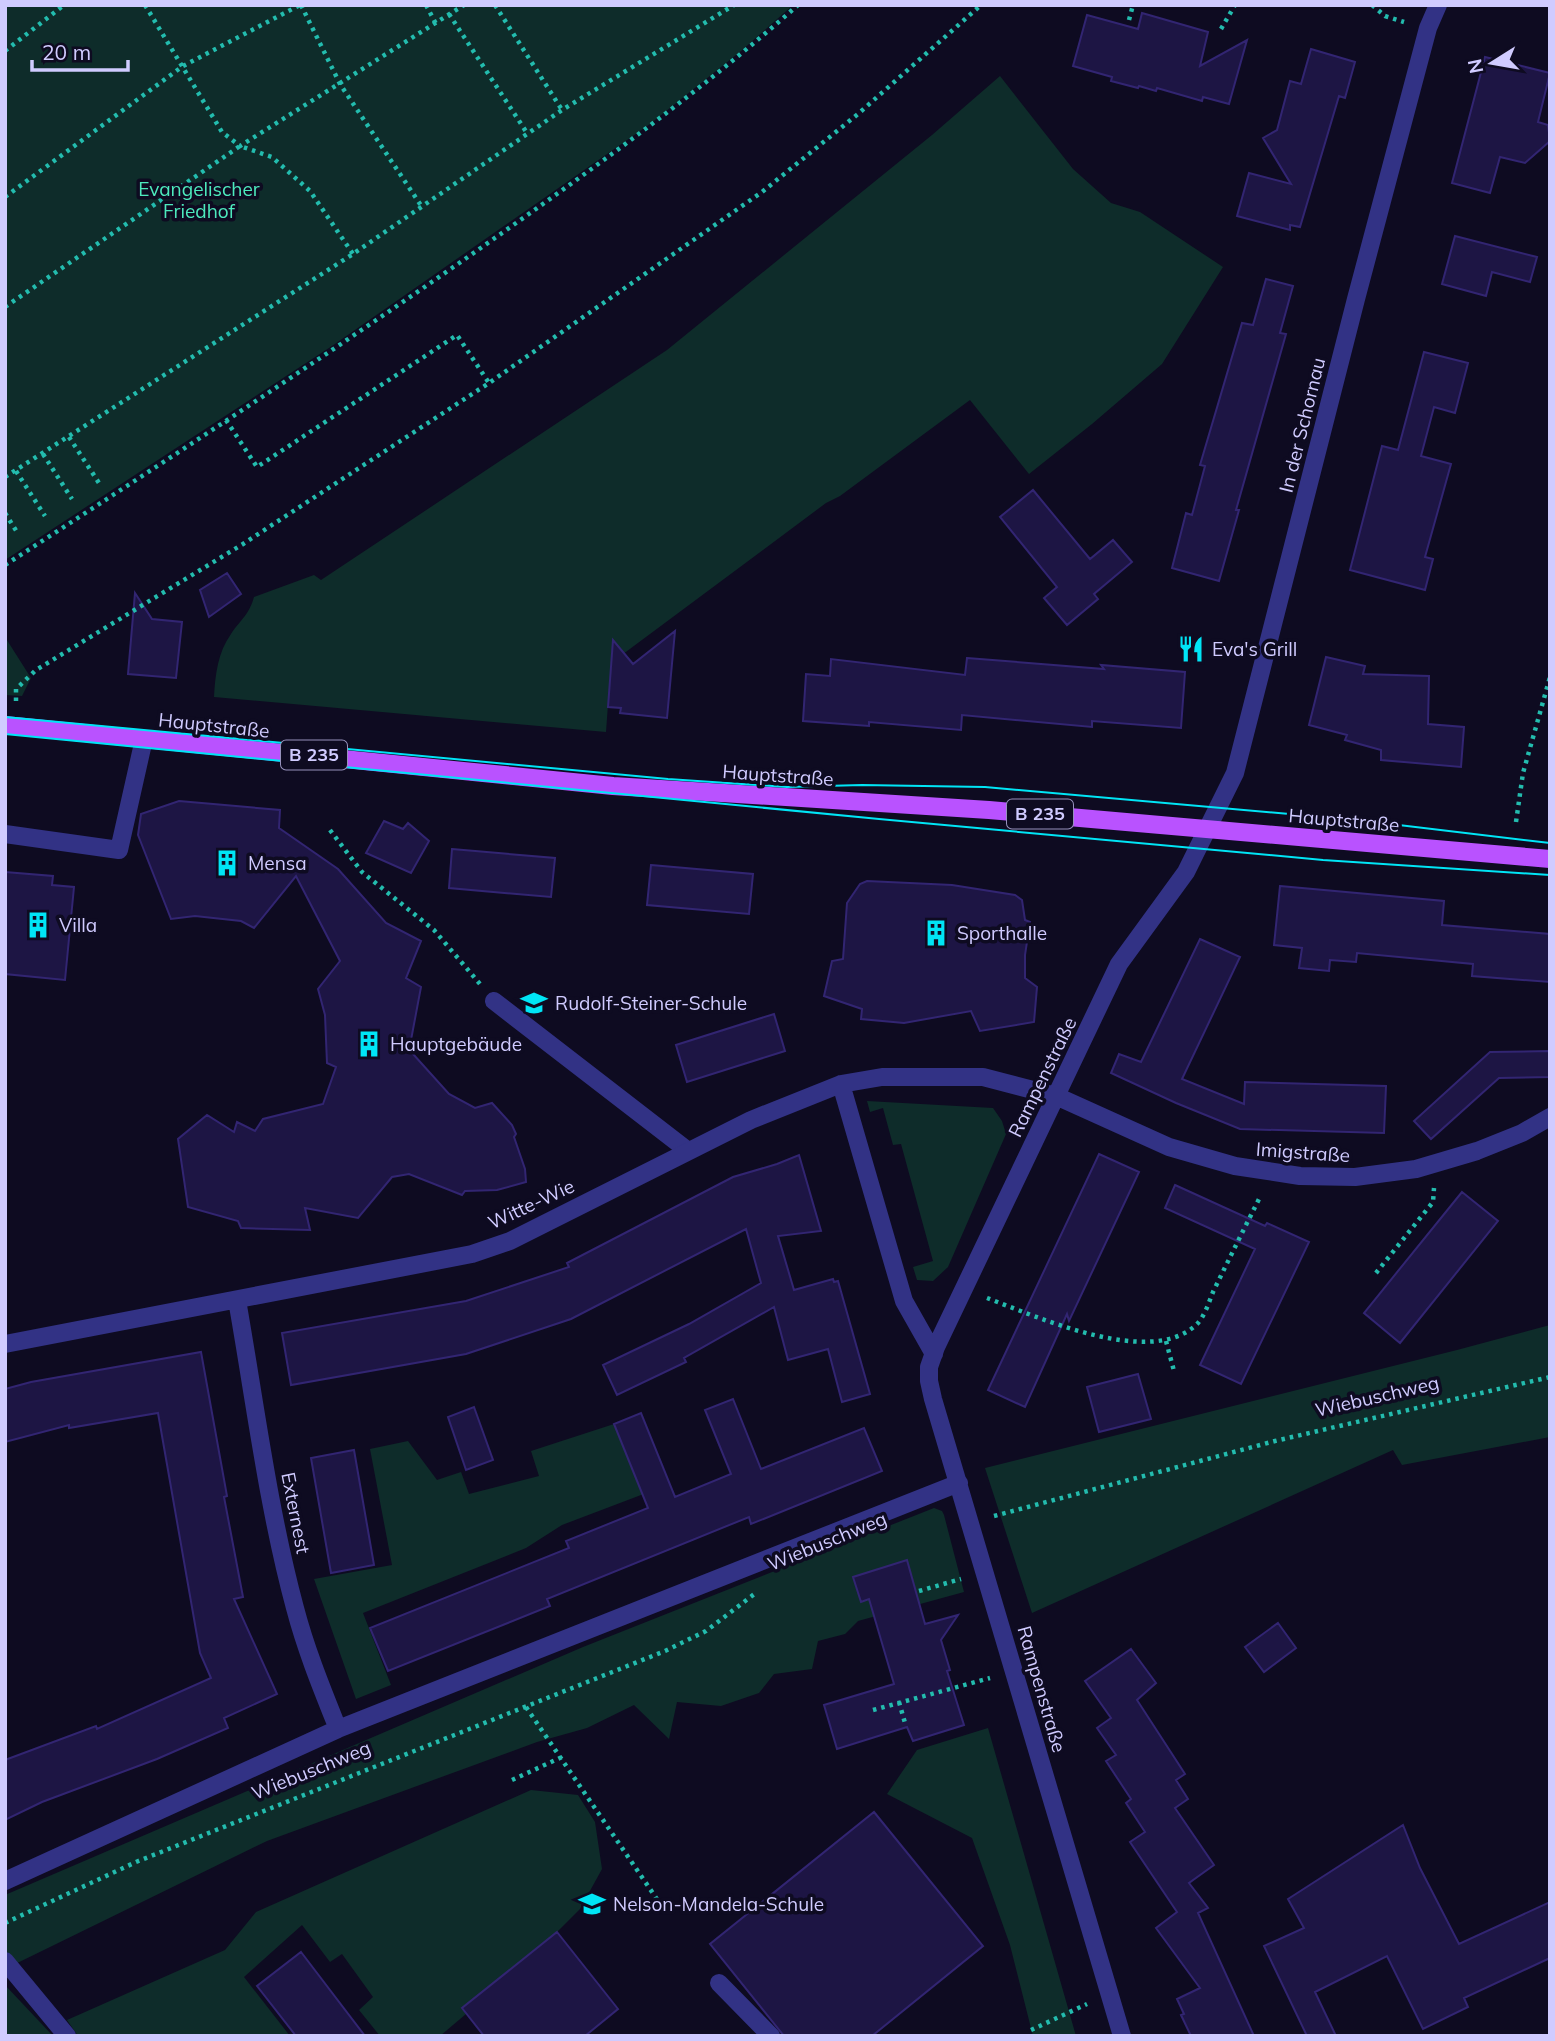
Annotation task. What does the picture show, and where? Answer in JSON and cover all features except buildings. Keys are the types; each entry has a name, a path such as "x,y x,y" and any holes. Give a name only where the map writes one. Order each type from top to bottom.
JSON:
{"main road":[{"name":"Hauptstraße","path":"5,725 613,786 989,810 1550,859"}],"street":[{"name":"In der Schornau","path":"1208,829 1235,773 1352,312 1428,28 1437,5"},
{"path":"5,834 119,850 144,739"},
{"name":"Rampenstraße","path":"1122,2036 929,1381 929,1367 963,1289 1119,964 1185,872 1208,829"},
{"path":"494,1001 687,1150"},
{"name":"Witte-Wie","path":"5,1344 471,1254 510,1241 751,1119 841,1084 882,1077 983,1077 1056,1096"},
{"path":"841,1084 904,1301 934,1354"},
{"name":"Imigstraße","path":"1056,1096 1169,1147 1235,1166 1272,1173 1355,1177 1385,1174 1478,1151 1522,1133 1550,1117"},
{"name":"Externest","path":"237,1300 275,1519 295,1608 311,1660 338,1729"},
{"name":"Wiebuschweg","path":"5,1881 338,1729 959,1483"},
{"path":"5,1961 67,2036"},
{"path":"719,1983 771,2036"}],"path":[{"path":"5,51 64,5"},
{"path":"145,5 222,132 240,146 272,158 310,191 353,254"},
{"path":"5,197 183,66 301,5 341,84 422,207"},
{"path":"426,5 436,24"},
{"path":"5,307 240,146 464,5"},
{"path":"495,5 562,110"},
{"path":"5,477 353,254 562,110 734,5"},
{"path":"5,565 397,306 651,126 759,40 798,5"},
{"path":"15,704 16,689 36,670 243,544 489,383 762,192 858,114 981,5"},
{"path":"1129,20 1133,5"},
{"path":"1221,29 1235,5"},
{"path":"1373,5 1385,16 1428,28"},
{"path":"449,14 527,133"},
{"path":"226,420 257,467 457,335 489,383"},
{"path":"69,437 99,482"},
{"path":"43,454 72,499"},
{"path":"16,471 46,516"},
{"path":"5,513 17,532"},
{"path":"1516,822 1523,773 1550,677"},
{"path":"330,830 362,872 434,930 494,1001"},
{"path":"1376,1273 1433,1202 1437,1163"},
{"path":"963,1289 1073,1331 1142,1342 1166,1341 1178,1337 1198,1324 1272,1173"},
{"path":"1166,1341 1174,1371"},
{"name":"Wiebuschweg","path":"970,1522 1275,1441 1550,1377"},
{"path":"919,1591 985,1572"},
{"name":"Wiebuschweg","path":"5,1923 136,1862 685,1641 706,1631 755,1593 766,1588"},
{"path":"873,1710 1014,1672"},
{"path":"899,1702 905,1723"},
{"path":"526,1707 665,1911"},
{"path":"512,1780 562,1757"},
{"path":"1031,2030 1110,1994"}],"green space":[{"name":"Evangelischer Friedhof","path":"5,5 793,5 650,124 332,346 5,560"},
{"path":"1000,76 1073,169 1111,203 1140,212 1223,267 1162,364 1029,474 970,400 611,663 606,732 214,697 216,672 223,648 247,613 254,597 314,575 321,580 667,350 932,135"},
{"path":"5,637 31,678 22,696 5,695"},
{"path":"867,1101 993,1108 1002,1121 1006,1134 948,1267 933,1281 917,1280 913,1267 933,1261 901,1144 893,1145 883,1108 870,1112"},
{"path":"1550,1325 1550,1437 1402,1465 1393,1450 1032,1613 985,1468"},
{"path":"614,1424 635,1476 662,1466 670,1484 562,1525 526,1548 363,1613 391,1685 356,1699 314,1579 392,1565 370,1449 408,1441 437,1480 461,1472 469,1494 539,1476 531,1451"},
{"path":"934,1508 942,1511 944,1515 964,1592 858,1621 845,1634 818,1641 812,1669 774,1674 759,1693 721,1706 677,1702 669,1739 634,1705 587,1728 537,1742 267,1841 5,1969 5,1895 583,1647"},
{"path":"988,1728 1076,2036 1033,2036 1010,1945 972,1838 887,1794 917,1750"},
{"path":"531,1790 578,1795 595,1822 602,1869 580,1909 557,1932 462,2008 466,2014 440,2036 380,2036 359,2010 373,1997 342,1954 330,1962 302,1925 244,1977 290,2036 78,2036 67,2020 225,1950 256,1912"},
{"path":"5,1985 53,2036 5,2036"}],"tram line":[{"path":"5,717 668,779 787,787 985,787 1357,820 1550,843"},
{"path":"5,734 1323,860 1550,875"}],"place":[{"name":"Eva's Grill","path":"1191,649"},
{"name":"Mensa","path":"227,863"},
{"name":"Villa","path":"38,925"},
{"name":"Sporthalle","path":"936,933"},
{"name":"Rudolf-Steiner-Schule","path":"534,1003"},
{"name":"Hauptgebäude","path":"369,1044"},
{"name":"Nelson-Mandela-Schule","path":"592,1904"}]}
